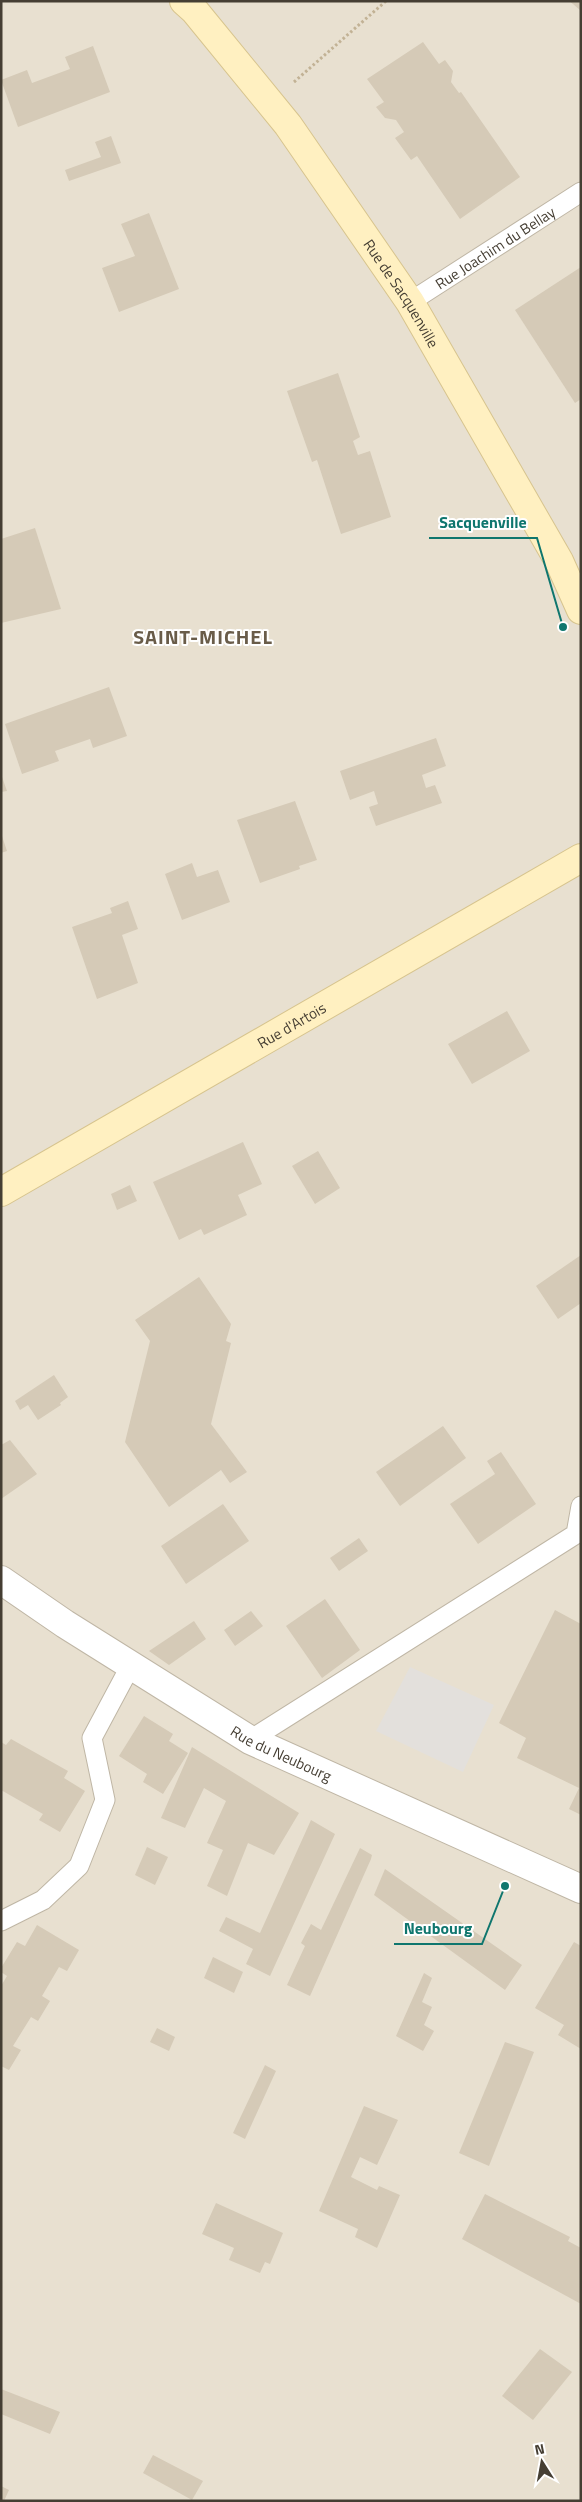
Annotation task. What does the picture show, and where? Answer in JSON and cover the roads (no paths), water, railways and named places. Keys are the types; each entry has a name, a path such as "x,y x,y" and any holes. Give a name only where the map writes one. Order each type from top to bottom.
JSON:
{"street":[{"name":"Rue de Sacquenville","path":"193,4 288,125 410,302 559,561 581,610"},
{"name":"Rue d'Artois","path":"1,1192 581,858"},
{"name":"Rue du Neubourg","path":"1,1580 250,1740 581,1888"}],"lane":[{"name":"Rue Joachim du Bellay","path":"410,302 581,192"},
{"path":"250,1740 576,1534 581,1506"},
{"path":"1,1921 43,1900 80,1866 105,1800 92,1738 131,1665"}],"place":[{"name":"Sacquenville","path":"563,627"},
{"name":"Neubourg","path":"505,1886"}],"district":[{"name":"SAINT-MICHEL","path":"203,636"}]}
